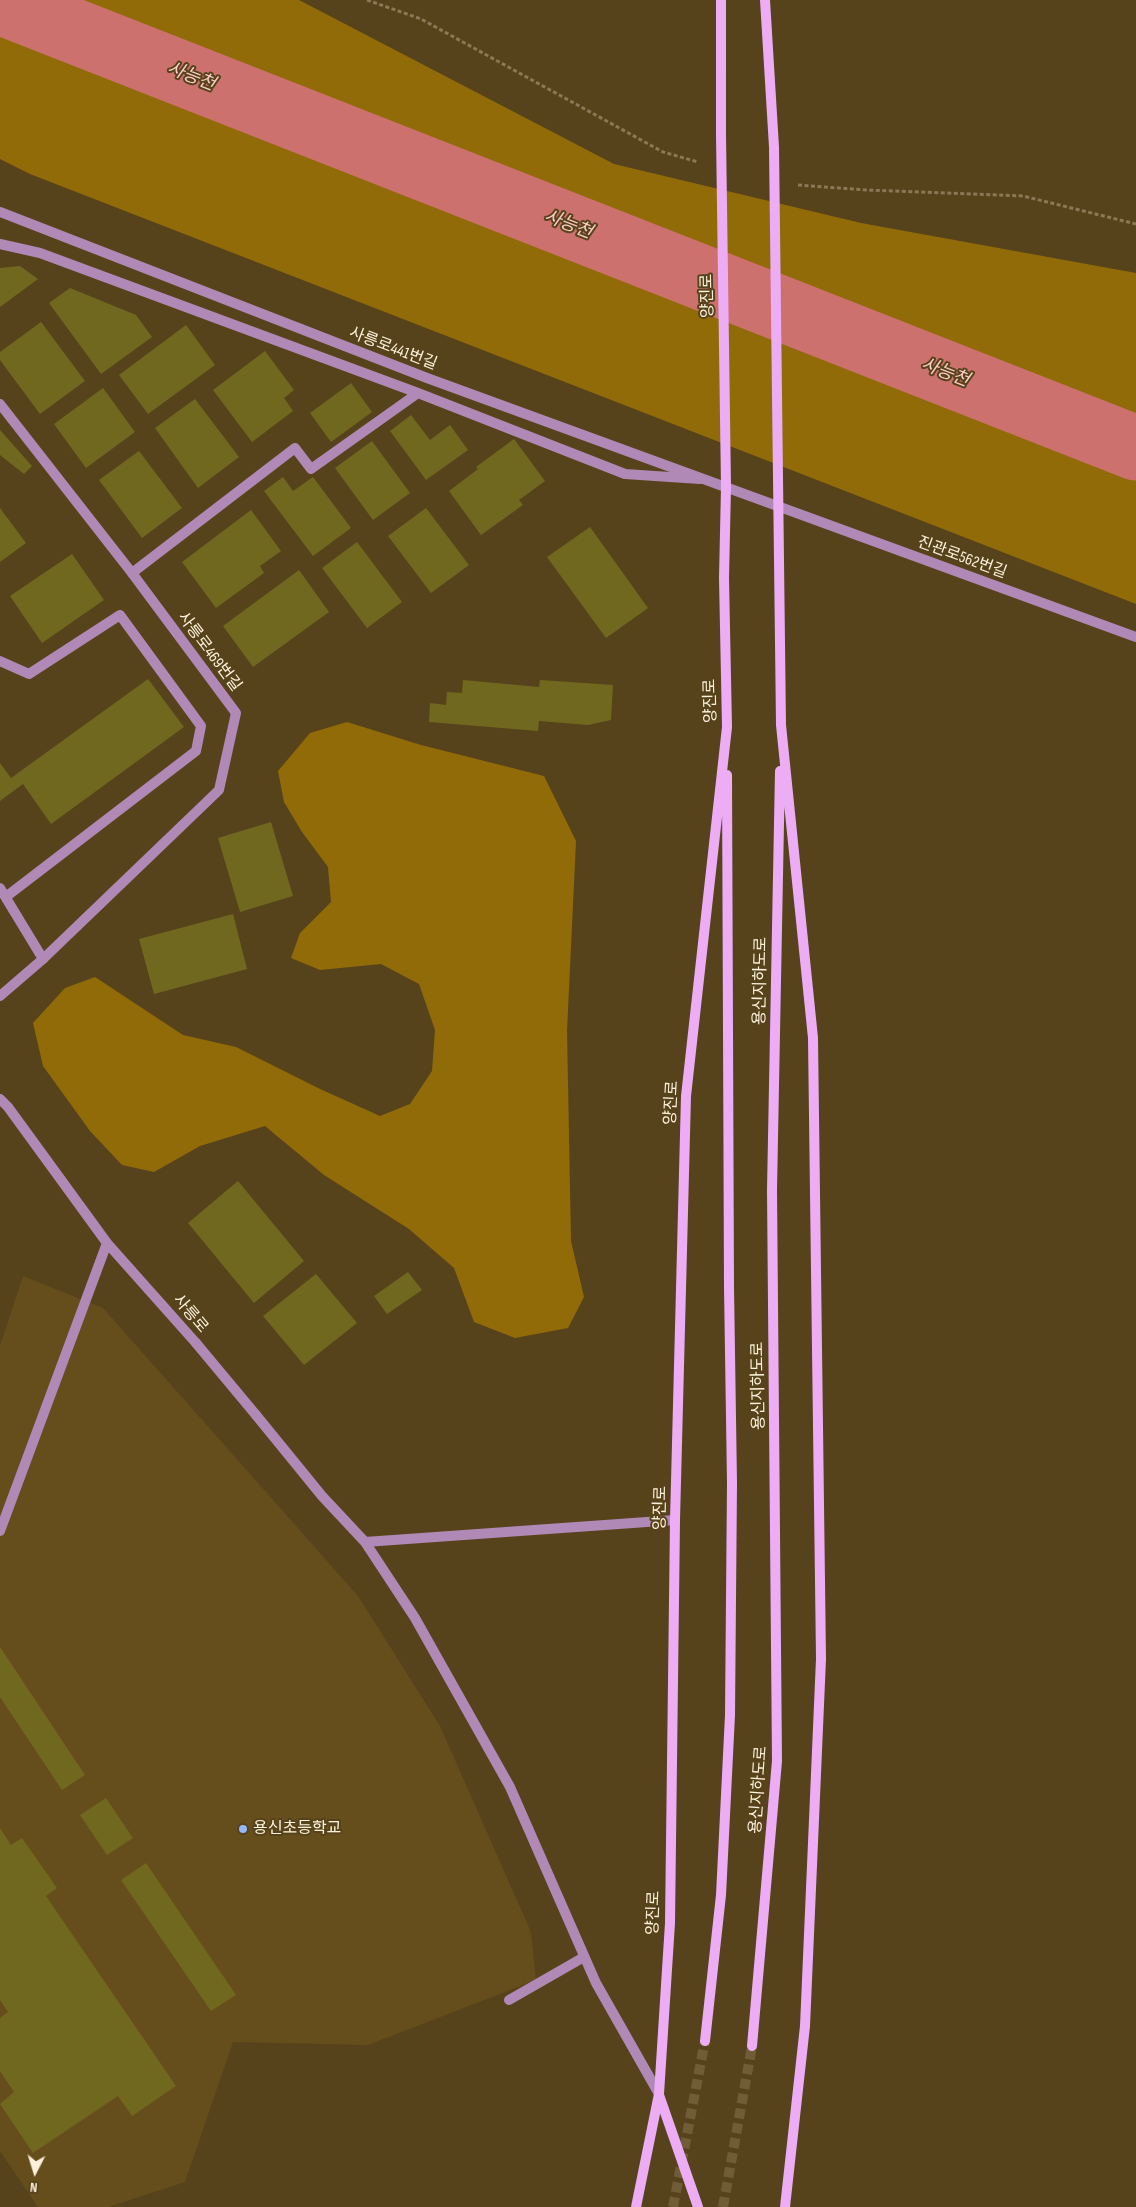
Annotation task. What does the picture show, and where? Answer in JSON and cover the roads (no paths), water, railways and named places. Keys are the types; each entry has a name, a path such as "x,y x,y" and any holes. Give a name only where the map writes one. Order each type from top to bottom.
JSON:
{"main road":[{"name":"양진로","path":"636,2207 659,2094 670,1923 676,1520 686,1096 727,727 724,578 726,467 721,0"},
{"path":"766,0 774,147 781,725 813,1038 820,1659 805,2026 785,2207"},
{"name":"용신지하도로","path":"752,2046 777,1761 772,1190 781,725"},
{"name":"용신지하도로","path":"705,2041 721,1895 730,1715 732,1483 729,1287 727,727"},
{"path":"659,2094 698,2207"}],"street":[{"name":"사릉로441번길","path":"0,212 427,378 777,507"},
{"path":"0,244 40,253 418,393 625,474 705,480"},
{"path":"132,573 295,448 311,469 418,393"},
{"name":"사릉로469번길","path":"0,404 132,573 236,713 219,790 43,959 0,996"},
{"name":"진관로562번길","path":"777,507 1136,637"},
{"path":"0,661 29,674 120,615 201,726 196,751 3,892 43,959"},
{"name":"사릉로","path":"0,1099 8,1107 107,1243 196,1343 322,1496 365,1542 415,1618 510,1787 596,1983 659,2094"},
{"path":"0,1531 107,1243"},
{"path":"365,1542 676,1520"},
{"path":"509,2000 584,1957"}],"waterway":[{"name":"사능천","path":"0,2 1136,448"}],"tunnel":[{"path":"673,2207 705,2041"},
{"path":"723,2207 752,2046"}],"place":[{"name":"용신초등학교","path":"243,1829"}]}
